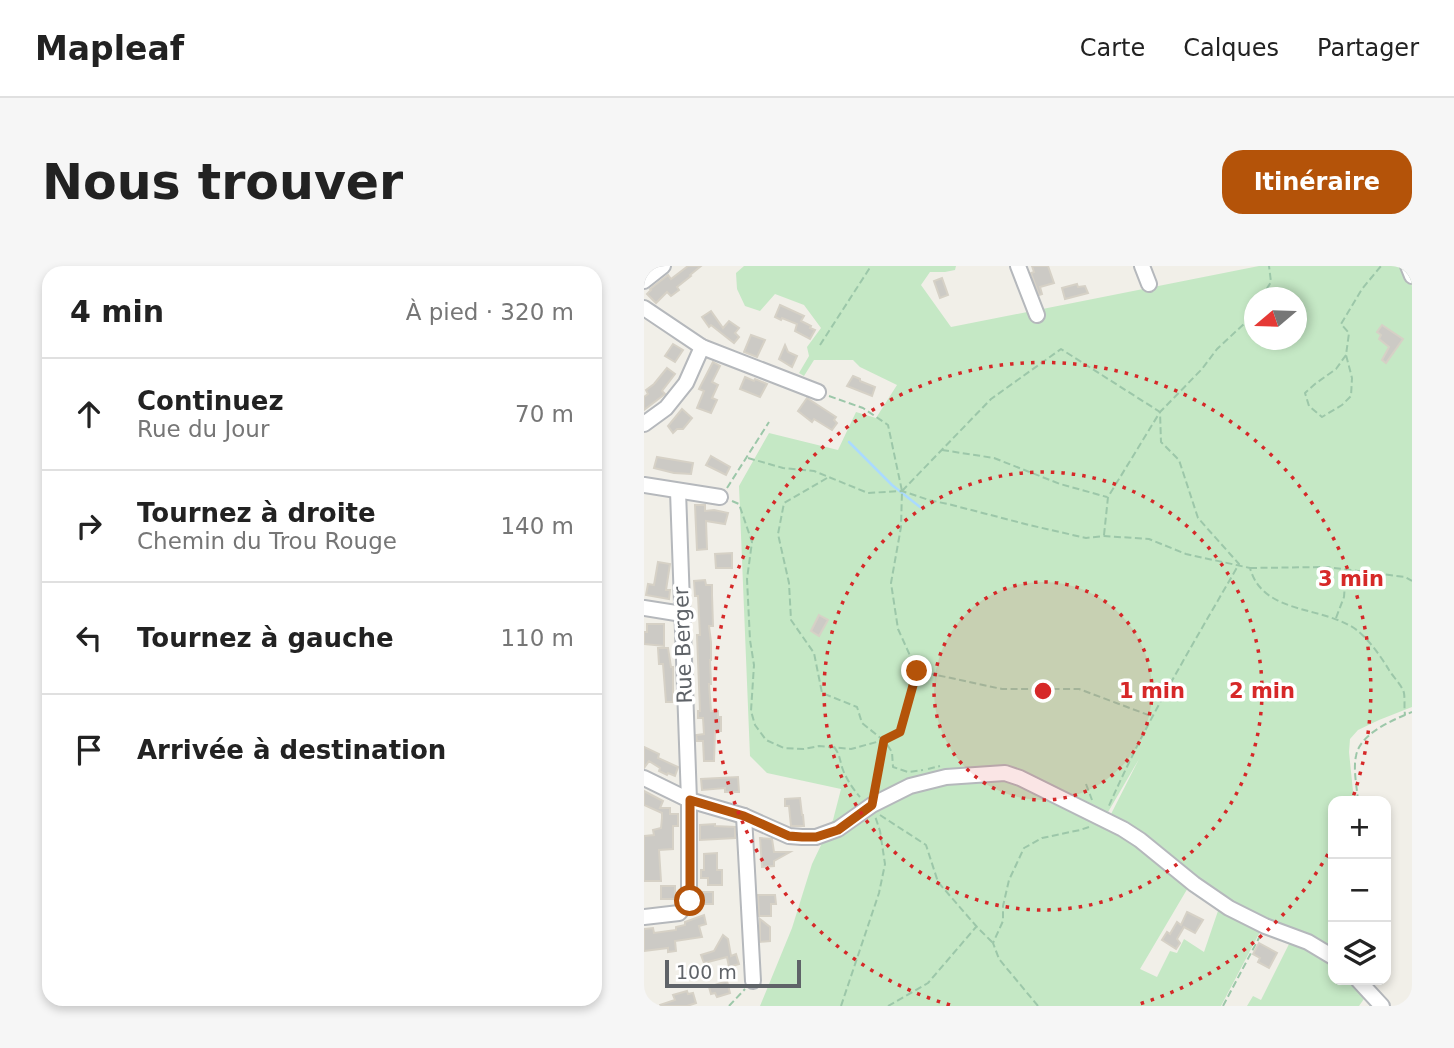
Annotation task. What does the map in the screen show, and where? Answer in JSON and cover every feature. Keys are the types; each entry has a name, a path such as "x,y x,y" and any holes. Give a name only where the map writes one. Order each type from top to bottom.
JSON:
{"street":[{"path":"644,281 663,266"},
{"path":"1017,266 1037,315"},
{"path":"1142,266 1149,284"},
{"path":"1408,266 1412,276"},
{"path":"644,308 702,347 818,392"},
{"path":"644,424 666,408 686,383 702,347"},
{"path":"644,485 720,497"},
{"name":"Rue Berger","path":"644,917 679,913 690,901 690,800 677,491"},
{"path":"644,608 682,614"},
{"path":"644,778 690,800 749,818 789,836 816,837 838,830 872,805 910,786 944,777 1004,773 1102,817 1140,840 1229,908 1265,926 1308,942 1328,954"},
{"path":"749,818 753,981"},
{"path":"1363,985 1382,1006"}],"path":[{"path":"820,345 871,266"},
{"path":"1268,287 1271,282 1269,266"},
{"path":"1346,355 1336,369 1305,393 1309,406 1322,417 1342,405 1350,396 1352,378 1346,355 1349,333 1341,324 1362,289 1381,266"},
{"path":"1104,536 1108,497 1160,412 1202,369 1217,349 1244,325"},
{"path":"902,491 991,399 1061,349 1160,412"},
{"path":"769,422 748,458 720,497 739,504 752,542 747,579 754,665 751,711 755,725 766,740 784,748 804,749 819,746 851,749 884,740 900,732 917,671 898,629 891,583 901,527 902,491 888,425 863,408 818,392"},
{"path":"1160,412 1161,442 1179,460 1198,518 1239,564"},
{"path":"942,450 994,458 1060,484 1108,497"},
{"path":"748,458 783,468 814,471 868,493 902,491 1086,538 1104,536 1149,540 1186,554 1250,568 1327,567 1405,577 1412,581"},
{"path":"828,477 784,503 778,534 789,583 791,620 814,653 822,693 857,707 862,723 884,740 892,752 893,767 908,772 945,766"},
{"path":"993,943 1003,921 1003,906 1009,880 1024,848 1042,838 1080,830 1101,821 1152,717 1239,564"},
{"path":"1250,568 1252,578 1267,596 1300,610 1336,619 1359,632 1402,688 1405,715"},
{"path":"1336,619 1344,597 1346,569"},
{"path":"917,671 1002,689 1079,689 1152,717"},
{"path":"1358,796 1355,764 1357,750 1383,725 1412,712"},
{"path":"841,1006 879,893 885,864 880,831 872,805 884,740"},
{"path":"833,747 838,751 842,767 863,802 872,805 881,815 926,845 938,881 993,943 999,959 1038,1006"},
{"path":"1086,785 1102,817"},
{"path":"888,1006 928,983 976,926"},
{"path":"1223,1006 1265,926"},
{"path":"729,1006 753,981"}],"green space":[{"path":"744,266 956,266 955,270 930,272 921,285 951,327 1259,266 1412,266 1412,707 1358,730 1350,739 1349,752 1353,796 1328,796 1328,952 1208,892 1109,818 1139,759 1104,819 1189,886 1140,969 1157,977 1170,951 1177,953 1184,939 1204,952 1219,908 1261,930 1221,1006 760,1006 792,928 812,864 833,820 841,789 767,773 750,756 739,486 769,433 838,450 856,412 876,418 897,385 860,367 853,360 814,360 804,376 799,373 809,356 807,347 821,328 804,305 775,294 760,311 745,306 737,289 736,273"},
{"path":"1291,940 1328,961 1328,985 1356,985 1366,996 1359,1006 1247,1006 1253,996 1261,1000"}],"building":[{"path":"688,266 701,266 677,287 679,290 671,296 667,292 656,303 647,294 668,275 671,279"},
{"path":"1032,266 1048,266 1054,283 1040,287 1042,294 1039,295 1031,273 1034,272"},
{"path":"942,278 948,295 940,298 934,281"},
{"path":"1077,284 1078,287 1085,286 1088,293 1065,299 1062,288"},
{"path":"780,305 804,316 801,321 815,330 810,339 795,331 797,324 775,317"},
{"path":"711,311 723,328 729,321 739,328 735,333 739,337 734,343 711,325 709,327 702,317"},
{"path":"1382,325 1403,339 1386,363 1382,360 1389,347 1379,339 1381,335 1377,332"},
{"path":"751,335 765,340 757,357 744,352"},
{"path":"673,344 683,350 675,362 665,356"},
{"path":"785,345 788,352 797,356 792,367 779,359"},
{"path":"713,362 720,366 712,382 718,385 712,398 717,400 711,413 697,408 704,391 699,389"},
{"path":"667,368 675,374 662,391 665,394 644,410 644,397 648,394 646,390"},
{"path":"853,376 875,387 872,396 847,386"},
{"path":"745,377 767,384 760,397 740,389"},
{"path":"807,398 836,417 834,420 837,423 832,430 814,419 812,422 798,411"},
{"path":"682,409 692,418 683,429 677,429 673,433 668,426"},
{"path":"711,456 730,467 726,475 706,465"},
{"path":"657,457 693,463 691,474 654,468"},
{"path":"695,505 705,505 705,511 728,513 725,524 706,521 707,549 697,550"},
{"path":"732,553 732,568 716,568 715,554"},
{"path":"658,562 670,564 666,590 670,590 669,599 646,595 648,584 654,585"},
{"path":"705,580 706,585 712,585 713,626 709,626 711,711 718,711 718,717 721,717 721,731 715,731 714,761 704,761 703,741 697,741 696,735 704,734 703,718 698,718 697,635 700,635 698,596 695,596 694,581"},
{"path":"819,615 828,620 819,636 811,631"},
{"path":"647,624 664,624 664,646 644,644"},
{"path":"658,648 668,648 673,667 673,702 666,702 663,664 659,664"},
{"path":"644,747 659,754 658,758 678,767 675,776 659,771 660,768 649,761 644,768"},
{"path":"738,777 739,792 725,792 725,788 702,790 701,779"},
{"path":"644,791 663,801 660,808 670,808 670,814 678,814 678,826 673,826 673,849 659,850 661,881 644,881 644,836 654,835 653,830 661,828 662,813 644,805"},
{"path":"800,798 804,826 791,826 789,806 785,806 785,799"},
{"path":"700,825 735,827 735,838 700,840"},
{"path":"760,838 772,839 774,852 790,852 774,861 774,866 762,867"},
{"path":"717,853 717,870 722,870 722,885 708,885 708,878 701,878 704,854"},
{"path":"661,886 675,886 675,899 661,899"},
{"path":"699,892 713,892 713,904 699,904"},
{"path":"758,895 775,895 776,904 771,904 771,916 759,916"},
{"path":"1187,912 1203,920 1195,933 1184,927 1177,939 1180,943 1176,949 1162,940 1167,932 1170,934 1177,922 1181,925"},
{"path":"704,915 706,924 699,926 702,937 675,941 676,951 668,952 668,948 644,951 644,929 653,928 654,933 676,930 676,927 685,925 685,922"},
{"path":"760,919 770,927 770,941 760,942"},
{"path":"723,935 728,939 731,956 736,954 739,964 729,967 727,957 704,963 701,955 714,951"},
{"path":"1259,943 1277,953 1269,968 1258,962 1260,958 1253,954"},
{"path":"727,981 730,993 717,997 715,993 711,994 709,987"},
{"path":"687,991 688,994 693,993 696,1003 687,1006 660,1006 675,1000 673,995"}],"waterway":[{"path":"849,442 892,485 920,507"}],"route":[{"path":"690,901 690,800 744,816 789,836 816,837 838,830 872,805 884,740 900,732 917,671"}]}
